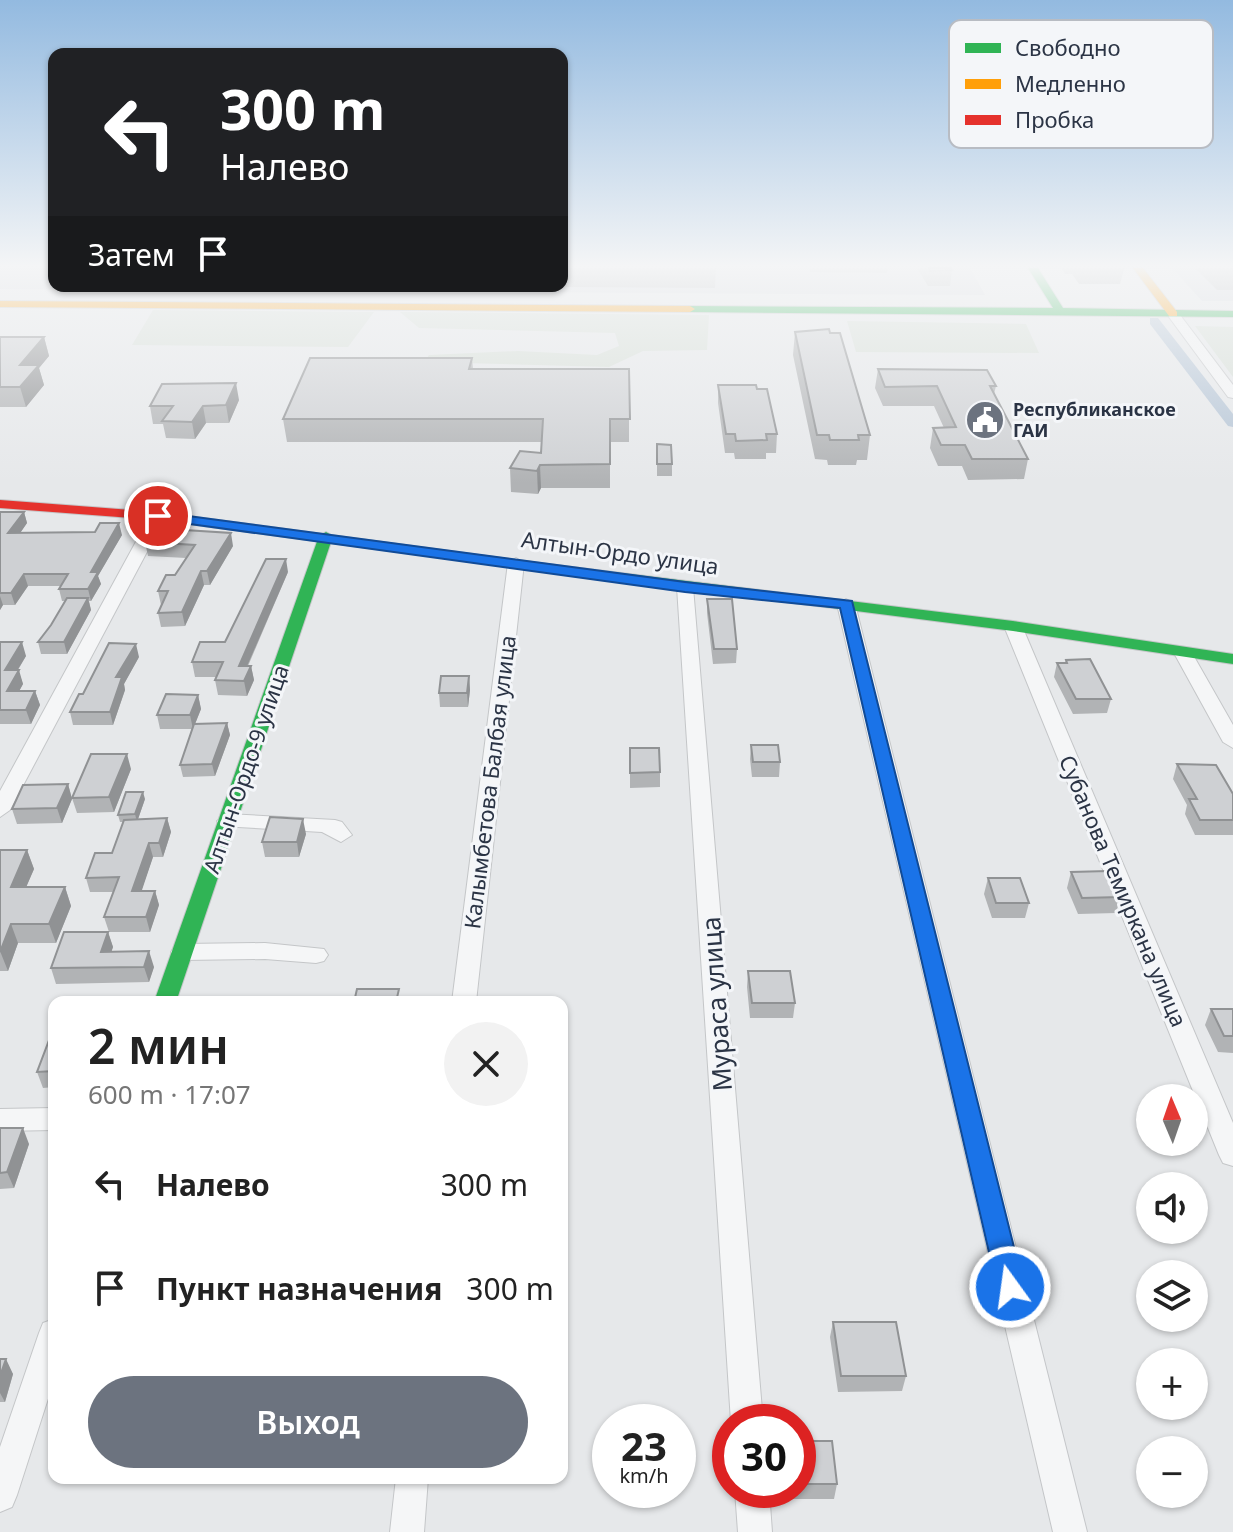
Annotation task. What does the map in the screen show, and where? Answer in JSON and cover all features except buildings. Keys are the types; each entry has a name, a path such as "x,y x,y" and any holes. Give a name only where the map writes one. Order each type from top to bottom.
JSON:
{"street":[{"path":"1192,339 1233,394"},
{"name":"Алтын-Ордо улица","path":"0,504 158,516 326,536 685,587 1013,626 1233,659"},
{"path":"0,810 158,516"},
{"name":"Алтын-Ордо-9 улица","path":"167,996 326,536"},
{"name":"Калымбетова Балбая улица","path":"465,996 516,563"},
{"name":"Мураса улица","path":"685,587 746,1404"},
{"path":"846,604 1070,1532"},
{"name":"Субанова Темиркана улица","path":"1013,626 1233,1155"},
{"path":"1183,653 1233,742"},
{"path":"227,821 322,825 335,827 341,835"},
{"path":"183,952 265,951 316,955"},
{"path":"0,1120 48,1119"},
{"path":"0,1495 48,1351"},
{"path":"407,1532 411,1484"},
{"path":"753,1508 755,1532"}],"shaded area":[{"path":"135,339 354,339 348,347 132,345"},
{"path":"617,339 708,339 707,350 643,351 609,367 424,362 429,355 518,351 597,355 619,346"},
{"path":"852,339 1033,339 1039,353 856,352"},
{"path":"1205,339 1233,339 1233,377"}],"waterway":[{"path":"1168,339 1233,423"}],"traffic: fast":[{"path":"167,996 326,536"},
{"path":"548,568 1013,626 1233,659"}],"traffic: jam":[{"path":"0,504 158,516 548,568"}],"place":[{"name":"Республиканское ГАИ","path":"985,420"}],"route":[{"path":"158,516 326,536 685,587 846,604 1010,1287"}]}
